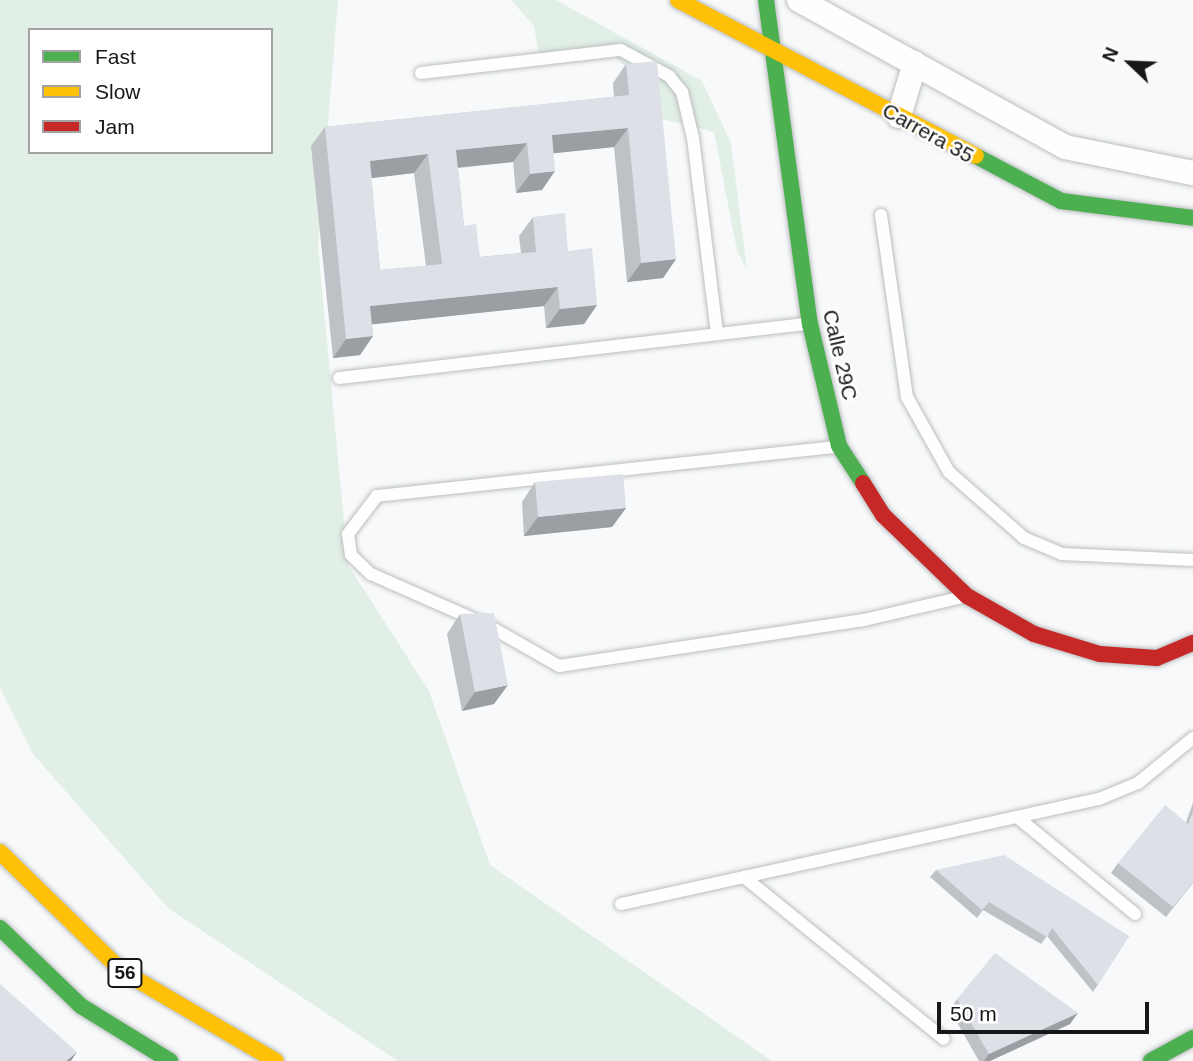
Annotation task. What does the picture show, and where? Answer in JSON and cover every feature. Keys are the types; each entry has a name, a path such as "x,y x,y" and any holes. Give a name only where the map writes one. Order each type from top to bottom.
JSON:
{"street":[{"name":"Carrera 35","path":"678,0 769,44 1061,201 1193,218"},
{"name":"Calle 29C","path":"766,0 769,44 810,324 839,446 883,515 967,596 1034,634 1100,654 1157,658 1193,643"},
{"path":"799,0 1065,146 1193,173"},
{"path":"899,116 915,63"},
{"name":"56","path":"0,852 122,971 276,1061"},
{"name":"56","path":"0,928 81,1006 170,1061"},
{"path":"1151,1061 1193,1038"}],"lane":[{"path":"421,73 621,50 669,76 682,92 693,138 717,334"},
{"path":"881,215 907,397 949,472 1024,538 1062,554 1193,560"},
{"path":"339,378 810,324"},
{"path":"839,446 377,496 348,534 351,555 371,574 489,626 559,666 864,620 967,596"},
{"path":"621,904 1017,817 1138,783 1193,738"},
{"path":"1017,817 1135,914"},
{"path":"744,877 944,1039"}],"shaded area":[{"path":"0,0 338,0 318,246 348,565 429,691 490,865 772,1061 398,1061 168,908 33,754 0,688"},
{"path":"511,0 556,0 702,81 731,143 747,270 737,251 714,132 647,115 633,72 606,51 539,57 534,26"}],"building":[{"path":"657,61 676,259 641,263 628,128 552,135 555,171 530,174 527,143 456,150 464,226 476,224 480,257 536,252 533,217 565,213 568,251 592,248 597,305 560,309 558,287 370,306 373,336 346,339 325,127 629,95 626,64","holes":["428,154 442,264 380,270 370,161"]},
{"path":"623,474 626,508 538,517 535,482"},
{"path":"494,613 508,685 475,692 460,614"},
{"path":"1165,805 1188,824 1193,812 1193,882 1173,907 1118,863"},
{"path":"1004,855 1129,936 1098,985 1052,928 1047,937 989,902 982,910 936,870"},
{"path":"995,953 1078,1013 989,1054 957,999"},
{"path":"0,984 77,1052 66,1061 0,1061"}],"traffic: fast":[{"path":"766,0 810,324 839,446 863,483"},
{"path":"976,156 1061,201 1193,218"},
{"path":"0,928 81,1006 170,1061"},
{"path":"1151,1061 1193,1038"}],"traffic: slow":[{"path":"678,0 976,156"},
{"path":"0,852 122,971 276,1061"}],"traffic: jam":[{"path":"863,483 883,515 967,596 1034,634 1100,654 1157,658 1193,643"}]}
